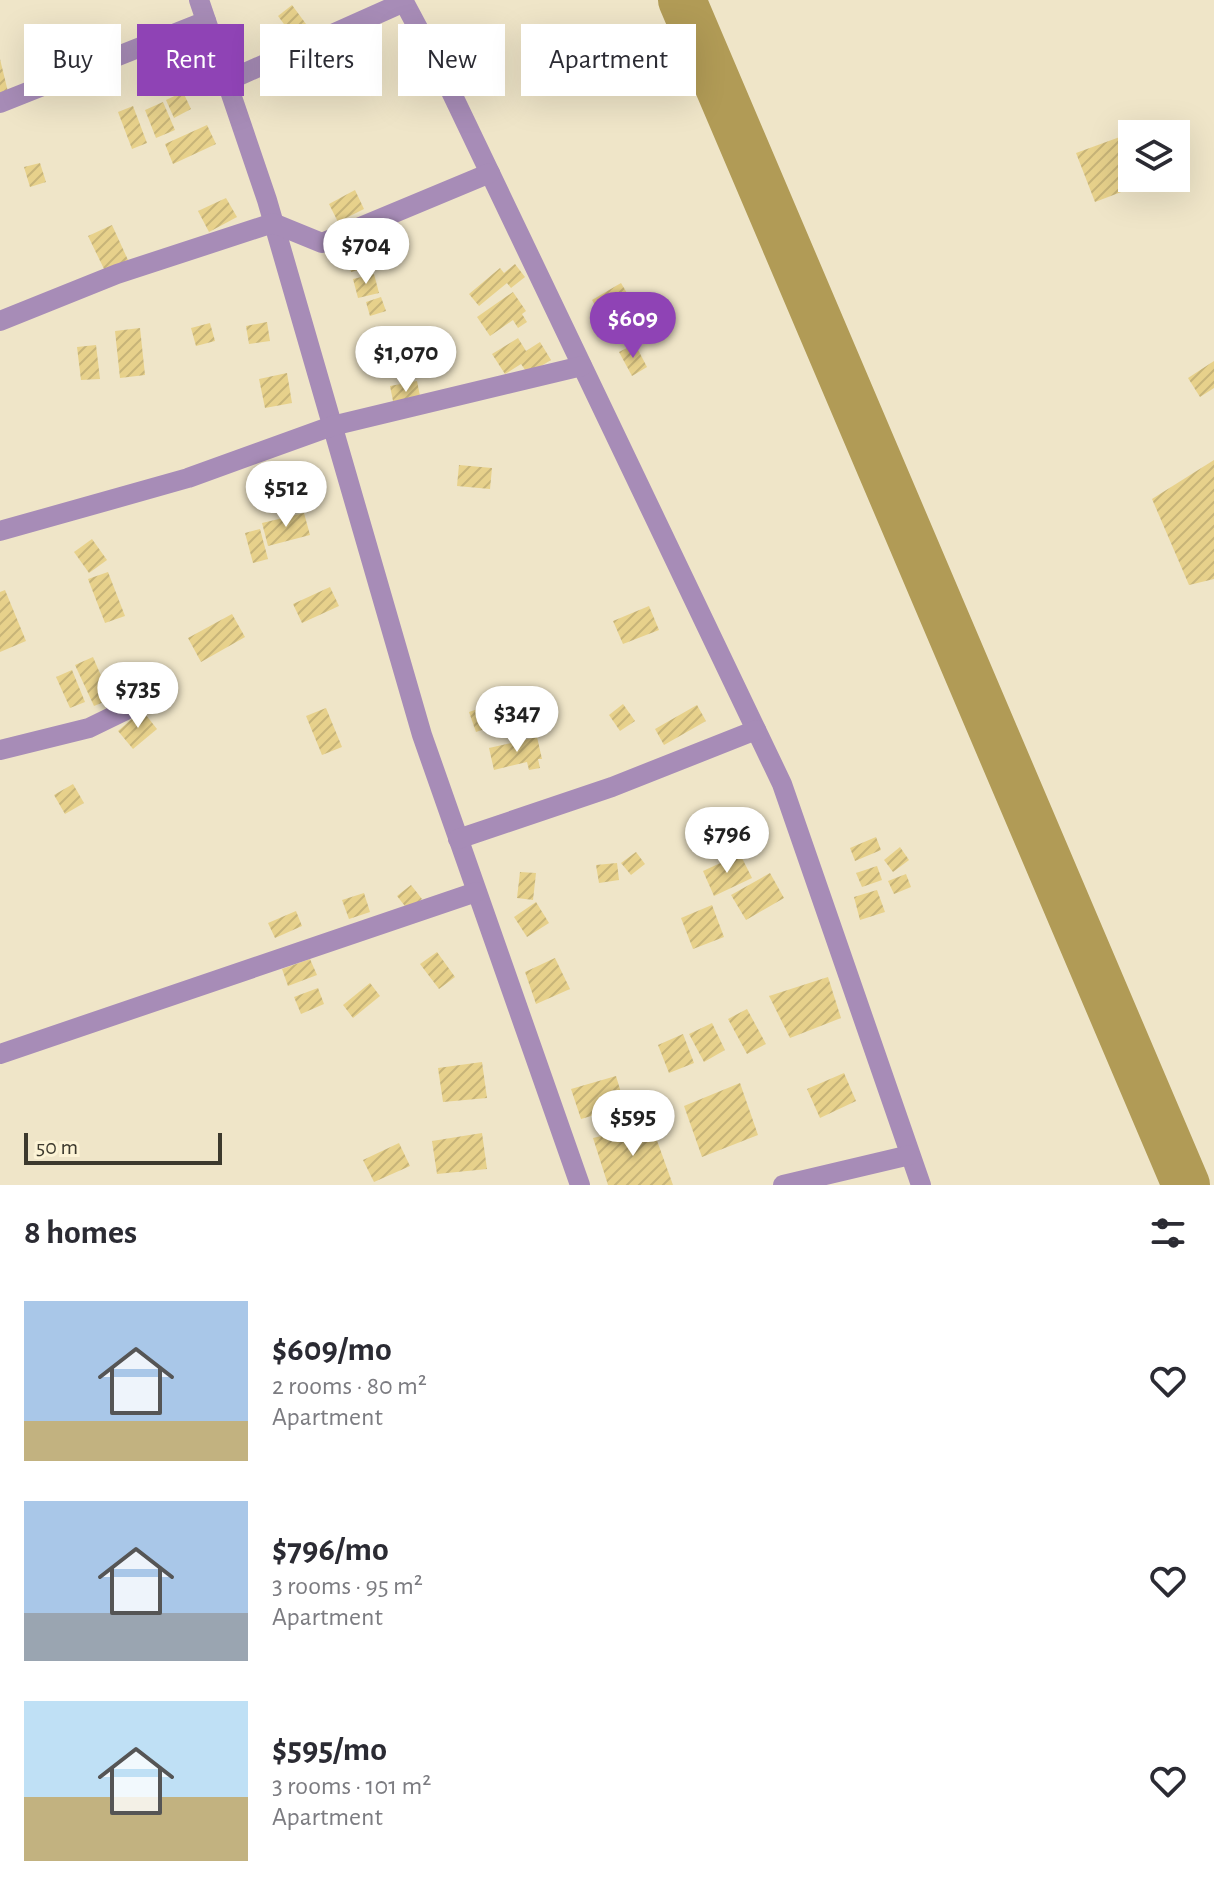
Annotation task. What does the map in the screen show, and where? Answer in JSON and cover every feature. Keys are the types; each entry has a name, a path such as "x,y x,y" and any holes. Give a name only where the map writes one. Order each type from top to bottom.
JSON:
{"street":[{"path":"199,0 207,24"},
{"path":"244,73 403,1 444,77 782,784 921,1185"},
{"path":"0,103 206,21"},
{"path":"232,96 273,223 422,735 580,1185"},
{"path":"0,321 117,274 273,223 322,243 490,173"},
{"path":"0,531 188,478 332,426 582,366"},
{"path":"0,750 89,728 126,710"},
{"path":"458,839 612,787 756,730"},
{"path":"0,1054 476,892"},
{"path":"783,1185 910,1155"}],"building":[{"path":"292,5 306,24 284,24 278,16"},
{"path":"0,59 9,96 0,98"},
{"path":"185,96 191,109 174,118 166,100"},
{"path":"163,102 175,130 156,138 145,110"},
{"path":"133,106 147,143 132,149 118,112"},
{"path":"207,125 216,144 173,164 165,144"},
{"path":"1118,138 1118,192 1121,192 1095,202 1076,153"},
{"path":"40,163 46,182 30,187 24,167"},
{"path":"355,190 364,209 338,222 329,204"},
{"path":"226,198 237,217 209,232 198,211"},
{"path":"112,225 128,260 105,271 88,236"},
{"path":"372,245 376,266 351,272 346,251"},
{"path":"515,264 525,277 511,288 507,283 479,306 469,294 500,268 504,273"},
{"path":"374,274 379,293 358,298 353,279"},
{"path":"621,283 630,298 600,314 592,300"},
{"path":"513,292 526,311 522,314 527,322 518,328 513,320 490,336 477,317"},
{"path":"381,297 386,311 370,316 366,302"},
{"path":"615,314 623,327 606,337 598,324"},
{"path":"267,322 270,341 249,344 246,326"},
{"path":"210,323 215,341 196,346 191,328"},
{"path":"140,328 145,375 120,378 115,331"},
{"path":"518,338 526,351 540,342 551,360 528,374 521,364 505,374 492,354"},
{"path":"411,342 415,369 378,374 374,348"},
{"path":"635,344 647,367 632,376 619,352"},
{"path":"96,345 100,379 81,380 77,347"},
{"path":"1214,361 1214,388 1200,397 1188,378"},
{"path":"287,373 292,403 265,408 259,379"},
{"path":"417,381 421,401 394,406 390,386"},
{"path":"1214,460 1214,579 1189,585 1152,499"},
{"path":"459,465 492,468 490,489 457,486"},
{"path":"304,513 310,535 268,546 262,523"},
{"path":"260,529 268,559 253,563 245,533"},
{"path":"92,539 107,560 89,573 74,552"},
{"path":"108,572 125,616 105,623 88,579"},
{"path":"330,587 339,606 302,623 293,604"},
{"path":"5,590 26,641 0,652 0,592"},
{"path":"649,606 659,630 623,644 613,621"},
{"path":"232,614 245,637 201,662 188,638"},
{"path":"93,657 111,699 94,706 75,665"},
{"path":"72,670 85,702 70,708 56,677"},
{"path":"492,704 499,724 476,732 469,712"},
{"path":"623,704 635,721 620,731 609,715"},
{"path":"697,705 706,721 664,745 655,729"},
{"path":"326,708 342,747 322,755 306,716"},
{"path":"142,710 157,729 133,749 118,731"},
{"path":"537,737 542,759 538,759 540,768 529,770 527,762 494,770 489,748"},
{"path":"73,784 84,803 65,814 54,795"},
{"path":"876,837 881,850 855,861 850,848"},
{"path":"900,847 909,860 893,872 884,860"},
{"path":"636,852 645,864 631,875 621,863"},
{"path":"740,854 752,878 714,896 703,871"},
{"path":"617,863 619,880 599,883 596,865"},
{"path":"877,866 882,880 862,887 856,873"},
{"path":"520,872 536,873 533,900 517,898"},
{"path":"770,873 784,898 746,920 731,895"},
{"path":"906,874 911,887 894,894 888,881"},
{"path":"411,885 422,899 408,910 397,896"},
{"path":"877,890 885,912 860,920 854,897"},
{"path":"364,893 370,912 349,919 342,900"},
{"path":"536,902 549,923 527,937 514,917"},
{"path":"712,905 724,937 693,949 681,918"},
{"path":"296,911 302,926 275,938 268,923"},
{"path":"437,952 455,977 439,989 420,964"},
{"path":"555,958 570,989 536,1004 525,972"},
{"path":"310,959 317,975 288,986 282,969"},
{"path":"828,977 841,1018 790,1038 769,996"},
{"path":"370,983 380,996 353,1018 343,1005"},
{"path":"318,988 324,1004 301,1014 294,997"},
{"path":"747,1009 766,1044 747,1054 728,1019"},
{"path":"712,1023 725,1050 704,1062 689,1034"},
{"path":"683,1034 694,1063 669,1073 658,1045"},
{"path":"482,1062 487,1098 443,1102 438,1068"},
{"path":"844,1073 856,1101 820,1118 807,1089"},
{"path":"616,1076 625,1106 581,1119 571,1089"},
{"path":"740,1083 758,1135 702,1157 684,1106"},
{"path":"651,1124 673,1185 608,1185 593,1138"},
{"path":"482,1133 487,1169 437,1174 432,1141"},
{"path":"399,1143 410,1166 374,1182 363,1160"}],"waterway":[{"path":"682,0 1186,1185"}]}
